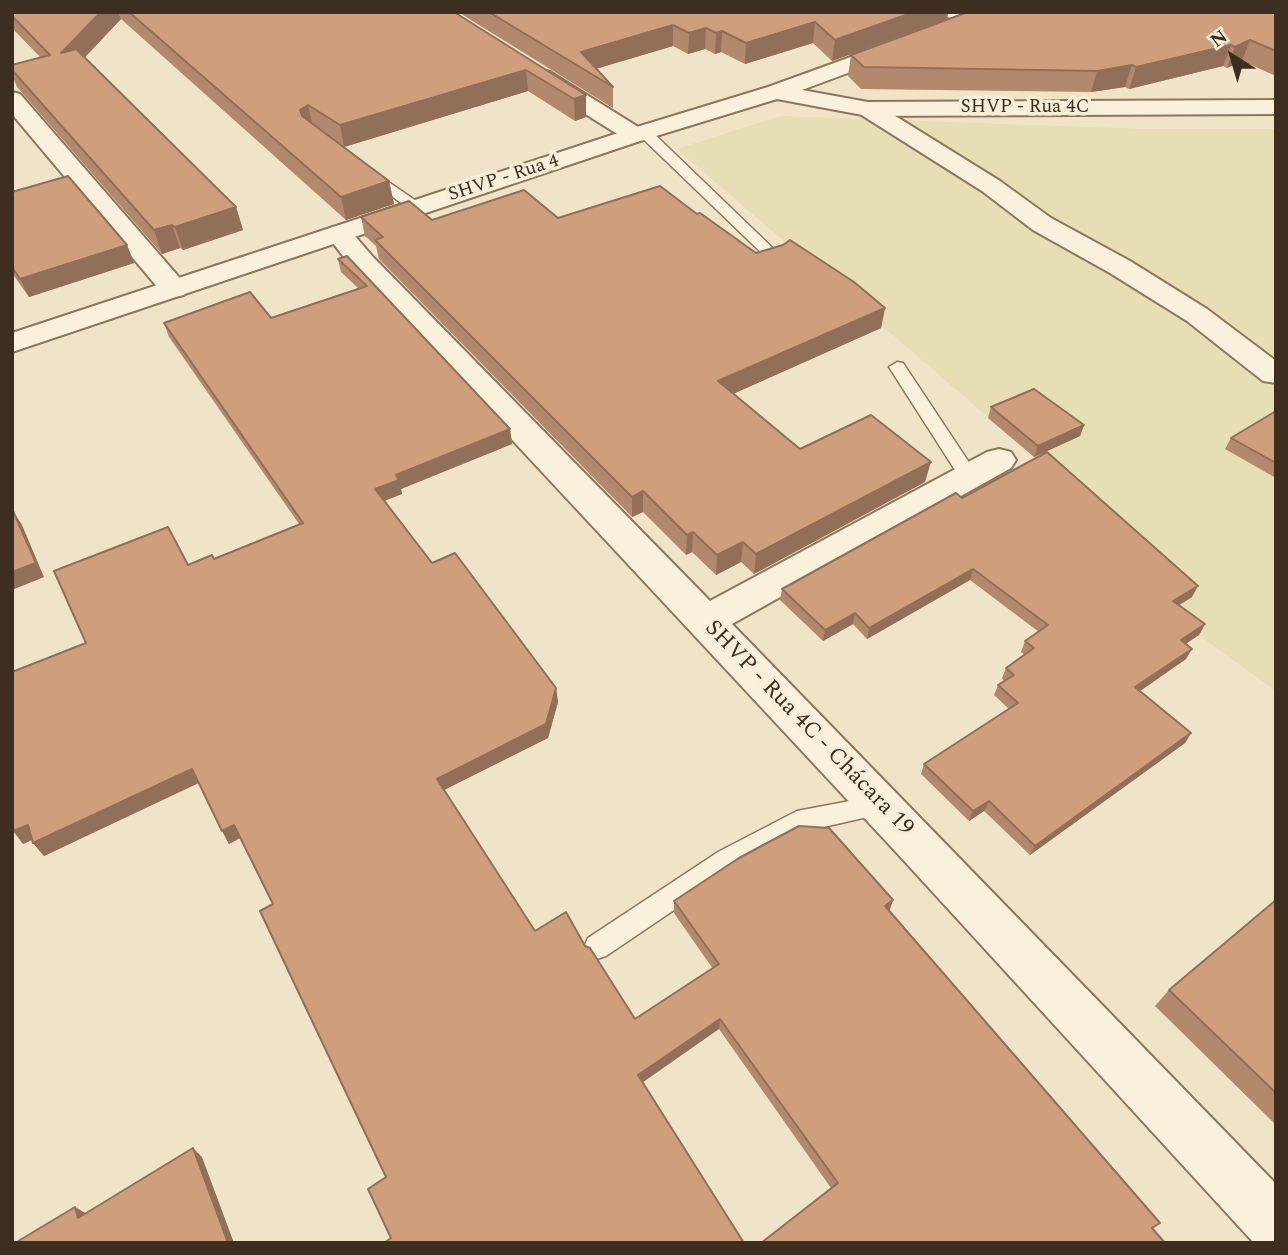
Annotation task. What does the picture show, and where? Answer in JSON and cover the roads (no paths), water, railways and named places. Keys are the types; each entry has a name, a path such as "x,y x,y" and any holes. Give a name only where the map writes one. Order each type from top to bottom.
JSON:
{"street":[{"name":"SHVP - Rua 4","path":"12,343 640,133 776,92 961,16 994,12"},
{"path":"521,63 640,133"},
{"name":"SHVP - Rua 4C","path":"776,92 868,109 1276,107"},
{"path":"12,99 174,289"},
{"path":"868,109 991,186 1042,224 1120,267 1197,316 1274,374"},
{"name":"SHVP - Rua 4C - Chácara 19","path":"338,234 1276,1225"},
{"path":"705,621 984,468"}],"lane":[{"path":"640,133 776,259"},
{"path":"354,162 417,208"},
{"path":"897,367 984,468"},
{"path":"597,947 727,860 797,822 881,805"}]}
